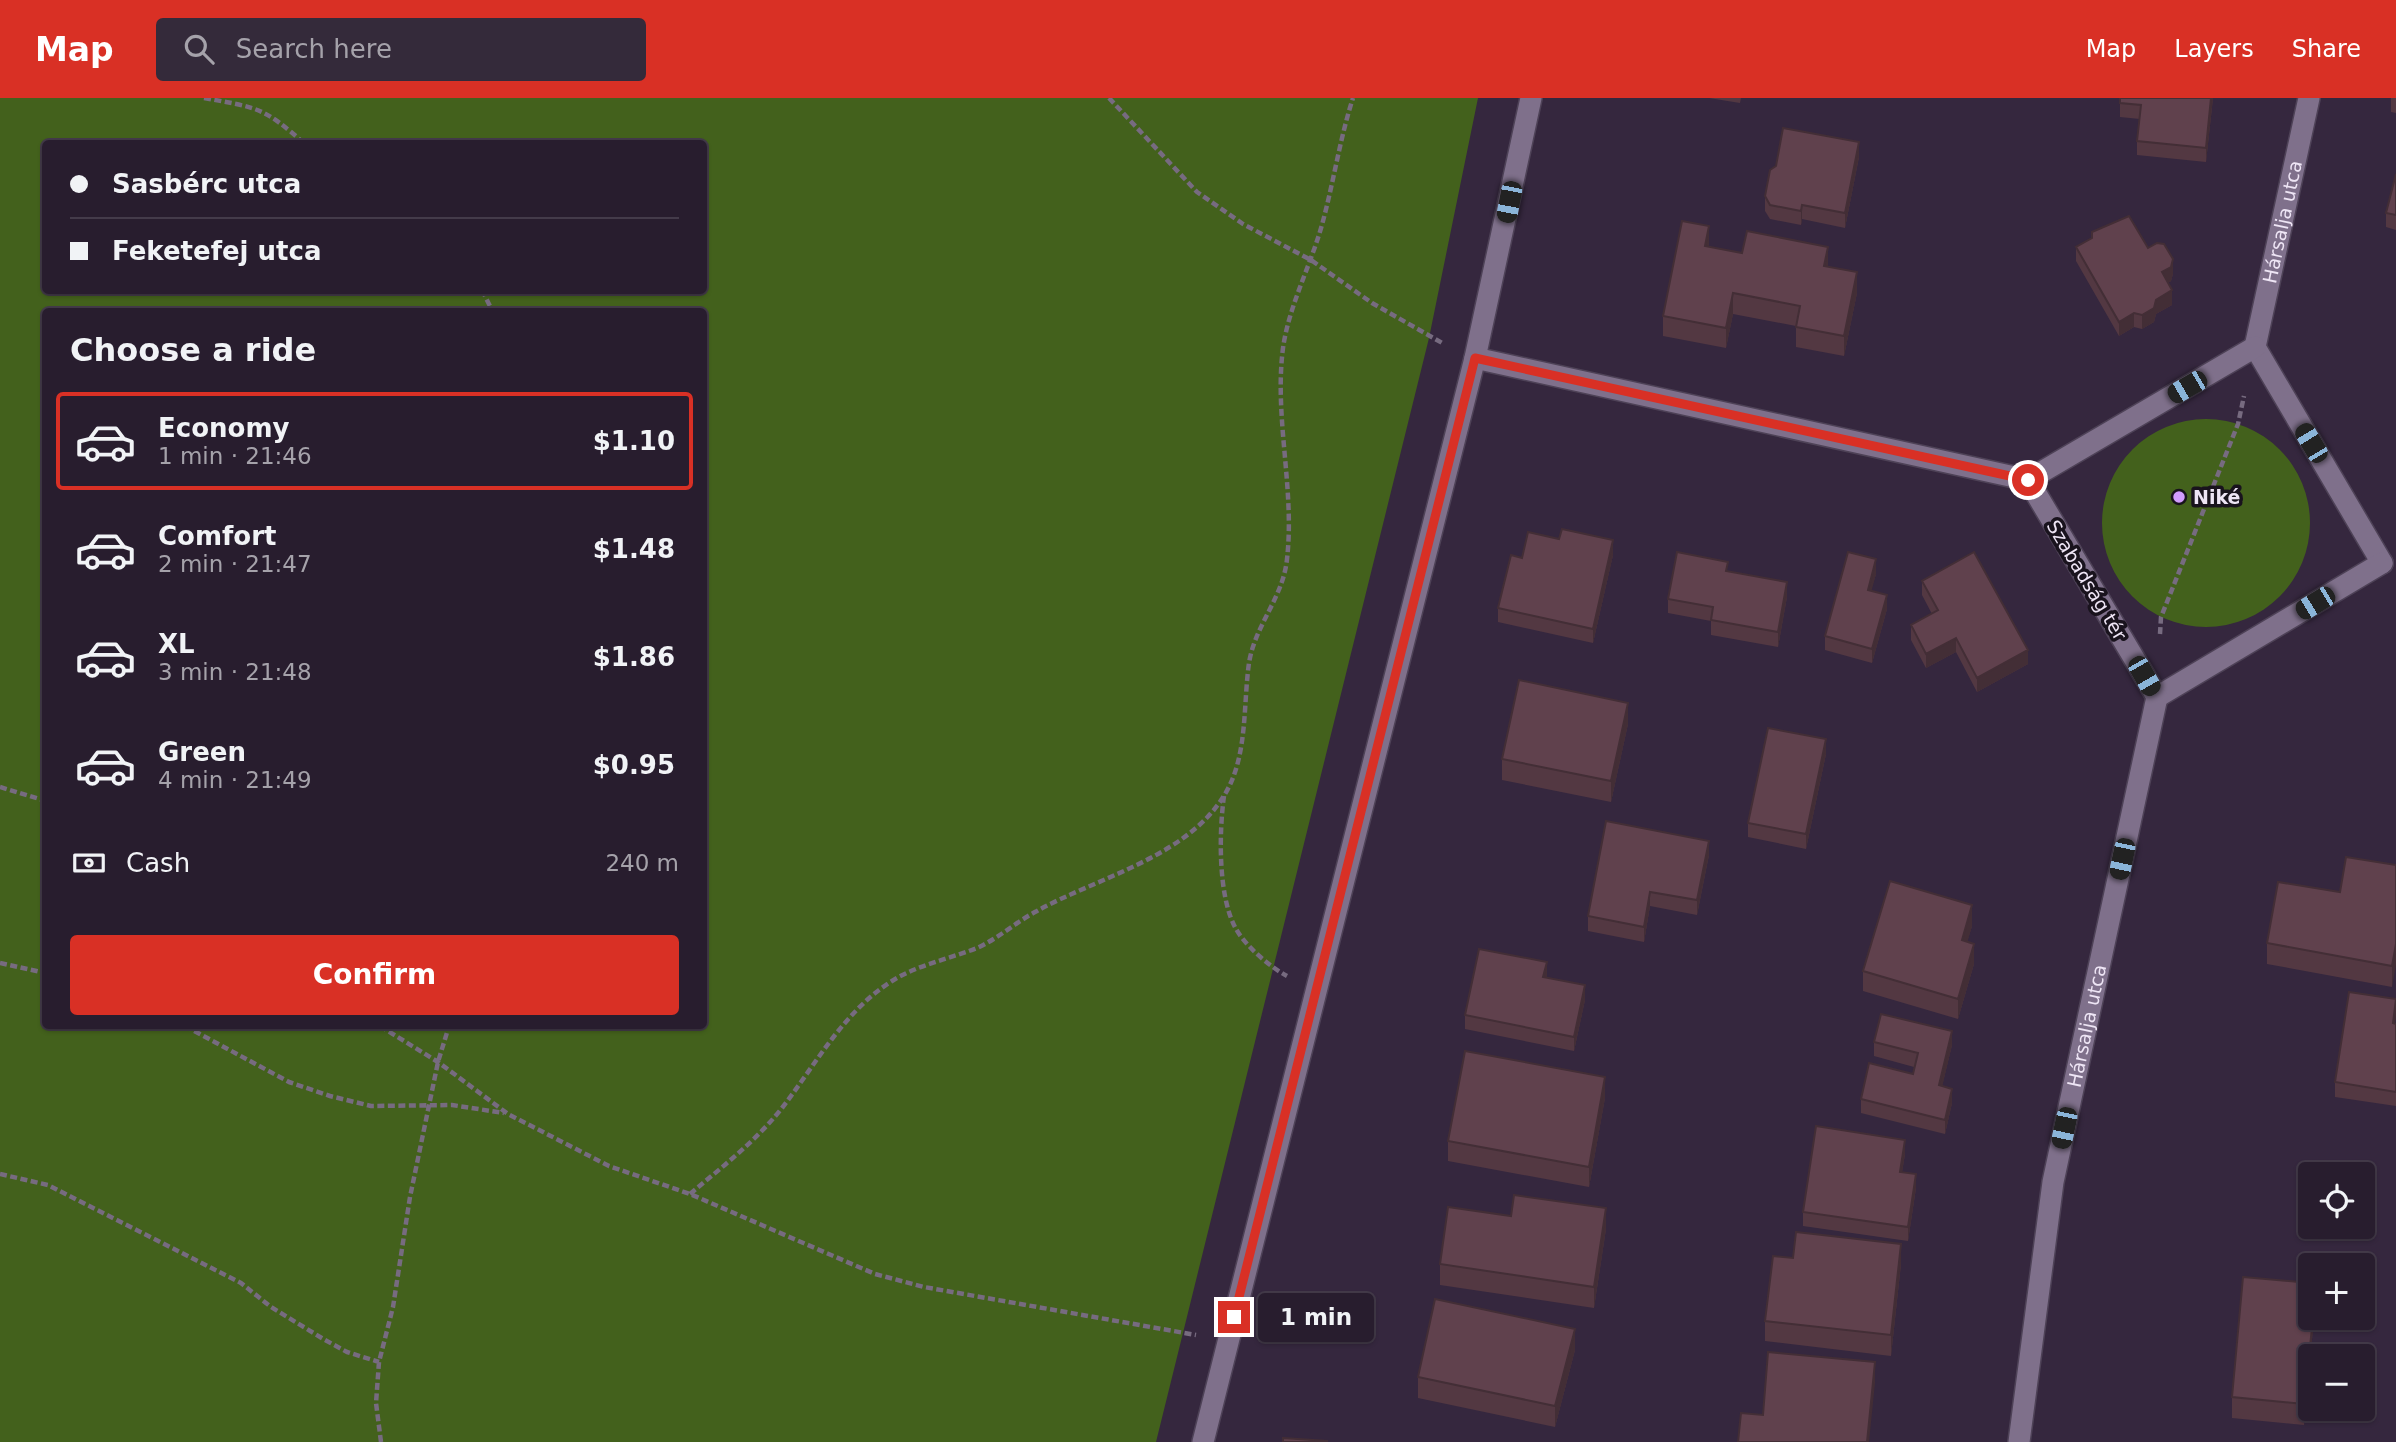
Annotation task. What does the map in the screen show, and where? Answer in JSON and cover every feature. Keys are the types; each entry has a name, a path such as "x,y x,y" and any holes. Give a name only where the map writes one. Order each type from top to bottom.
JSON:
{"street":[{"path":"1203,1442 1475,358 1531,98"},
{"name":"Hársalja utca","path":"2255,347 2309,98"},
{"path":"1475,358 2028,480 2255,347 2389,564 2157,697"},
{"name":"Szabadság tér","path":"2028,480 2157,697"},
{"name":"Hársalja utca","path":"2019,1442 2053,1182 2157,697"}],"path":[{"path":"204,98 259,108 274,116 301,140"},
{"path":"1109,98 1197,191 1243,224 1311,260 1429,338 1475,358"},
{"path":"1317,987 1282,974 1236,929 1228,908 1220,824 1225,795 1236,766 1242,738 1253,645 1281,589 1287,558 1288,496 1280,378 1283,344 1311,260 1353,98"},
{"path":"2157,697 2161,617 2238,424 2255,347"},
{"path":"0,787 42,800"},
{"path":"690,1194 781,1110 843,1025 861,1005 893,980 980,946 1036,911 1131,869 1195,827 1225,795"},
{"path":"0,963 42,972"},
{"path":"192,1029 289,1082 330,1097 371,1106 429,1104 479,1107 509,1114"},
{"path":"385,1029 438,1062 509,1114 609,1166 690,1194 874,1274 924,1287 1182,1332"},
{"path":"381,1442 376,1403 379,1362 393,1307 429,1104 448,1029"},
{"path":"0,1174 48,1185 241,1283 271,1307 325,1340 348,1352 379,1362"}],"green space":[{"path":"0,98 1478,98 1429,338 1156,1442 0,1442"},
{"path":"2206,419 2246,427 2279,450 2302,483 2310,523 2302,563 2279,596 2246,619 2206,627 2166,619 2133,596 2110,563 2102,523 2110,483 2133,450 2166,427"}],"building":[{"path":"2120,98 2211,98 2206,148 2137,141 2141,105 2120,103"},
{"path":"1783,128 1859,142 1845,213 1802,205 1801,211 1770,205 1765,196 1770,170 1776,166"},
{"path":"2396,174 2396,215 2386,213"},
{"path":"2129,216 2148,248 2157,243 2164,244 2173,259 2171,267 2162,272 2172,290 2156,300 2154,308 2142,315 2134,313 2119,322 2076,247 2092,238 2092,232"},
{"path":"1682,221 1709,226 1705,246 1742,253 1747,231 1828,247 1824,266 1857,272 1844,336 1796,327 1800,306 1733,293 1726,328 1663,316"},
{"path":"1562,529 1613,540 1593,629 1498,608 1511,555 1522,558 1528,532 1559,539"},
{"path":"1677,552 1728,562 1726,571 1787,582 1778,632 1711,620 1713,607 1668,599"},
{"path":"1848,552 1876,559 1868,590 1887,595 1872,649 1825,636"},
{"path":"1974,552 2028,650 1977,678 1956,638 1926,654 1911,625 1938,610 1922,581"},
{"path":"1519,680 1628,703 1611,781 1502,759"},
{"path":"1768,728 1826,739 1806,834 1748,823"},
{"path":"1606,821 1709,841 1697,900 1650,892 1644,927 1588,916"},
{"path":"2346,857 2396,865 2396,944 2392,966 2267,943 2278,882 2340,892"},
{"path":"1890,881 1972,905 1962,940 1974,944 1958,999 1863,971"},
{"path":"1479,949 1547,962 1543,977 1585,985 1574,1037 1465,1015"},
{"path":"2349,992 2396,999 2393,1023 2396,1024 2396,1092 2335,1082"},
{"path":"1881,1014 1952,1031 1939,1085 1952,1089 1945,1120 1861,1099 1869,1063 1913,1074 1918,1053 1874,1042"},
{"path":"1465,1051 1605,1077 1589,1167 1448,1141"},
{"path":"1816,1126 1905,1140 1900,1172 1916,1174 1908,1227 1803,1212"},
{"path":"1514,1195 1606,1208 1594,1287 1440,1264 1448,1207 1511,1216"},
{"path":"1796,1232 1901,1244 1891,1335 1765,1321 1773,1256 1793,1258"},
{"path":"2243,1277 2298,1282 2298,1330 2312,1330 2310,1344 2298,1344 2298,1403 2232,1397"},
{"path":"1435,1299 1575,1329 1555,1406 1418,1377"},
{"path":"1768,1352 1875,1362 1867,1442 1738,1442 1741,1413 1763,1415"},
{"path":"1283,1438 1327,1441 1327,1442 1283,1442"}],"place":[{"name":"Niké","path":"2179,497"}],"route":[{"path":"1234,1317 1475,358 2028,480"}]}
